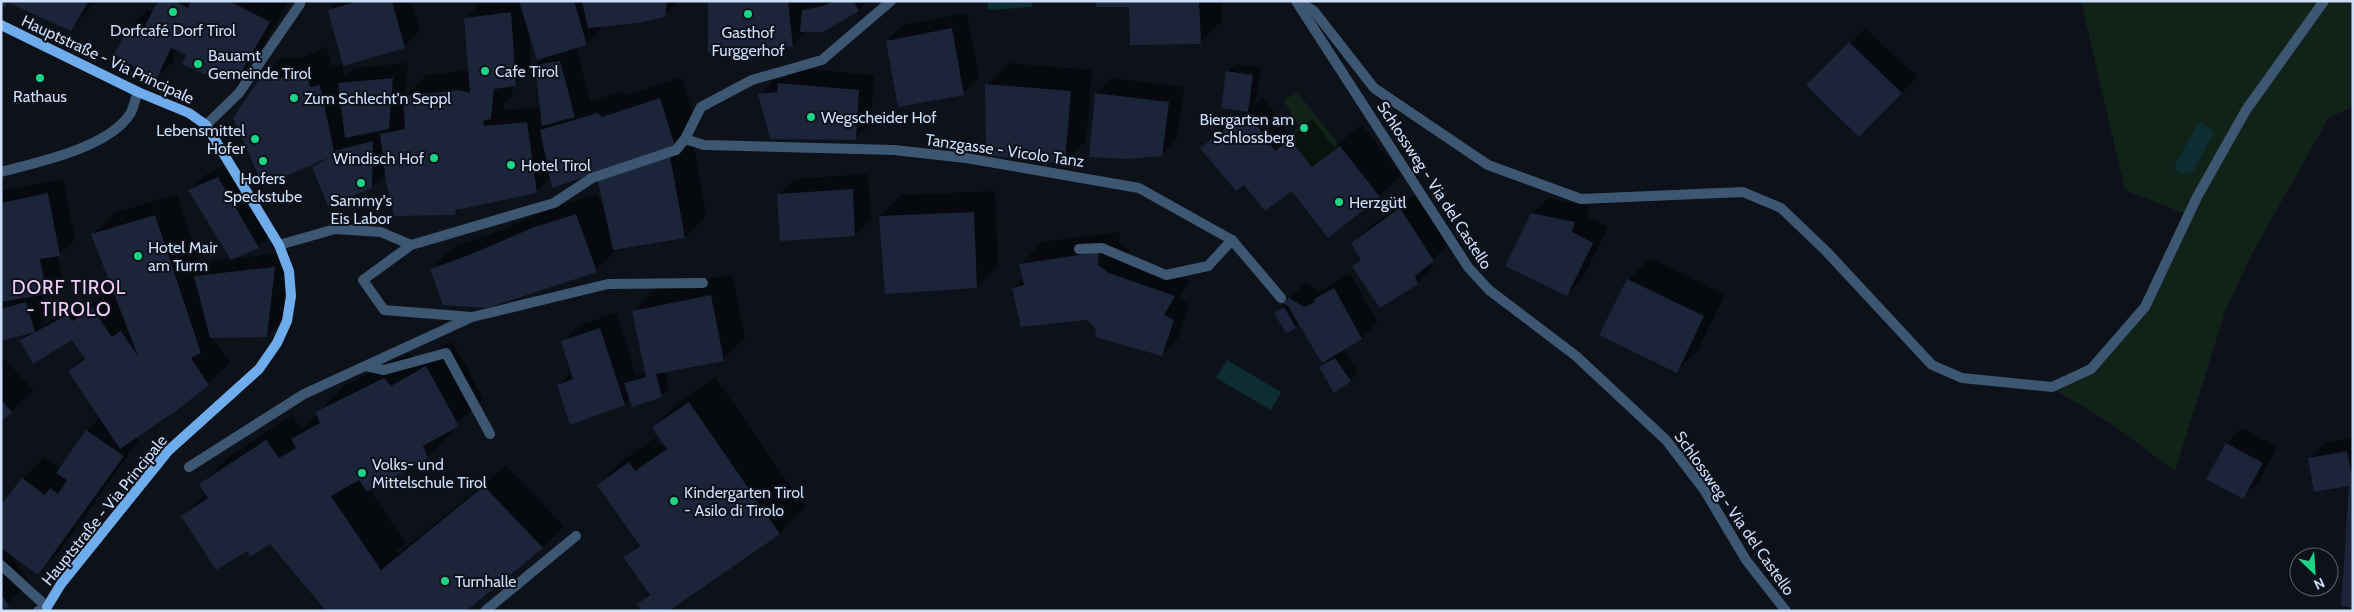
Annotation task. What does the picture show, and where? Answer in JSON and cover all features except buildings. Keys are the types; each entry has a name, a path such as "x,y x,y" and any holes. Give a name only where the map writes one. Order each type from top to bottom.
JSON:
{"street":[{"path":"472,317 384,310 362,280 410,245 554,203 592,178 676,150 685,138 701,107 752,80 822,60 891,1"},
{"path":"1297,1 1314,11 1374,88 1488,165 1581,199 1743,192 1781,208 1826,251 1932,365 1962,378 2052,387 2091,370 2145,307 2197,198 2246,110 2324,1"},
{"name":"Schlossweg - Via del Castello","path":"1297,1 1468,267 1489,290 1576,356 1666,440 1705,491 1746,560 1786,611"},
{"path":"206,125 239,93 301,2"},
{"name":"Hauptstraße - Via Principale","path":"1,25 138,92 189,113 206,125 279,245 289,271 291,296 287,321 278,344 259,369 168,451 43,609"},
{"path":"1,172 90,145 117,127 130,113 138,92"},
{"name":"Tanzgasse - Vicolo Tanz","path":"685,138 704,145 894,150 966,158 1077,175 1139,188 1232,240 1281,298"},
{"path":"279,245 335,229 381,232 410,245"},
{"path":"1079,249 1102,248 1166,275 1208,266 1232,240"},
{"path":"189,467 304,394 472,317 608,284 704,283"},
{"path":"366,366 384,370 446,353 490,434"},
{"path":"485,611 576,536"},
{"path":"1,565 43,609"}],"green space":[{"path":"2081,1 2353,1 2353,107 2329,117 2251,256 2226,309 2175,471 2110,423 2052,388 2092,370 2145,308 2188,215 2125,190"},
{"path":"1297,92 1340,146 1312,167 1290,139 1298,125 1284,101"}],"water":[{"path":"988,1 1032,1 1032,7 988,10"},
{"path":"2199,121 2214,132 2193,172 2183,174 2173,169"},
{"path":"1227,360 1281,392 1271,410 1216,378"}],"place":[{"name":"Dorfcafé Dorf Tirol","path":"173,12"},
{"name":"Gasthof Furggerhof","path":"748,14"},
{"name":"Bauamt Gemeinde Tirol","path":"198,64"},
{"name":"Cafe Tirol","path":"485,71"},
{"name":"Rathaus","path":"40,78"},
{"name":"Zum Schlecht'n Seppl","path":"294,98"},
{"name":"Wegscheider Hof","path":"811,117"},
{"name":"Biergarten am Schlossberg","path":"1304,128"},
{"name":"Lebensmittel Hofer","path":"255,139"},
{"name":"Windisch Hof","path":"434,158"},
{"name":"Hofers Speckstube","path":"263,161"},
{"name":"Hotel Tirol","path":"511,165"},
{"name":"Sammy's Eis Labor","path":"361,183"},
{"name":"Herzgütl","path":"1339,202"},
{"name":"Hotel Mair am Turm","path":"138,256"},
{"name":"Volks- und Mittelschule Tirol","path":"362,473"},
{"name":"Kindergarten Tirol - Asilo di Tirolo","path":"674,501"},
{"name":"Turnhalle","path":"445,581"}],"district":[{"name":"DORF TIROL - TIROLO","path":"69,298"}]}
